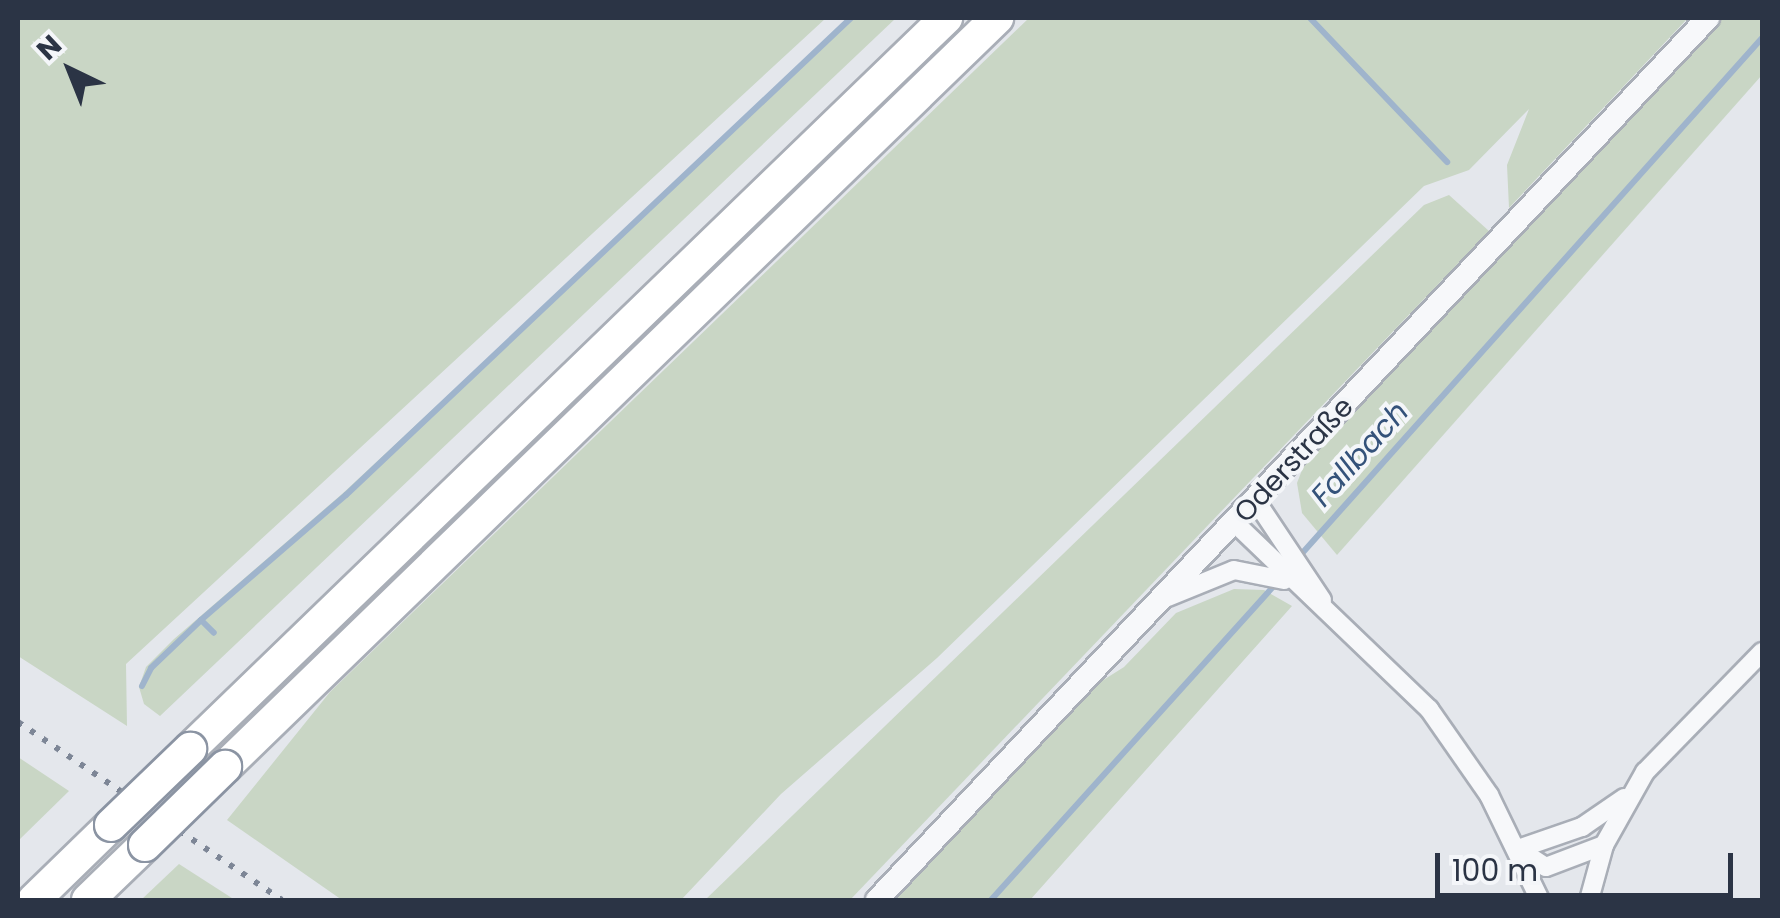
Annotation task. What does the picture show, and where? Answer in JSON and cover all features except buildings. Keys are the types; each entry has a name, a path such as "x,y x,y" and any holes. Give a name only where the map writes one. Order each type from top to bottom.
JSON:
{"highway":[{"path":"34,900 946,18"},
{"path":"88,900 998,18"}],"street":[{"name":"Oderstraße","path":"877,900 1708,18"},
{"path":"1256,501 1288,542 1324,604"},
{"path":"1235,523 1266,566 1324,604 1429,709 1518,849 1540,900"},
{"path":"1159,601 1222,573 1266,566"},
{"path":"1518,849 1582,828 1632,792 1762,652"},
{"path":"1588,900 1604,844 1632,792"},
{"path":"1518,849 1546,867 1604,844"}],"green space":[{"path":"18,18 826,18 126,664 127,726 18,656"},
{"path":"853,18 896,18 160,716 144,704 139,687 146,667 174,639 342,494"},
{"path":"1029,18 1688,18 1509,208 1507,165 1529,109 1469,170 1424,186 937,658 781,794 681,900 342,900 227,820 330,692"},
{"path":"1721,18 1762,18 1762,75 1337,555 1302,513 1297,483 1307,457"},
{"path":"1449,195 1489,231 850,900 705,900 1424,205"},
{"path":"1234,589 1264,590 1292,606 1030,900 888,900 1086,691 1124,667 1176,613"},
{"path":"18,757 69,791 18,841"},
{"path":"179,864 235,900 141,900"}],"waterway":[{"path":"201,620 346,495 851,18"},
{"path":"1310,18 1447,162"},
{"name":"Fallbach","path":"1297,559 1762,38"},
{"name":"Fallbach","path":"991,900 1276,583"},
{"path":"142,686 151,668 201,620 214,633"}],"railway":[{"path":"18,722 282,900"}]}
